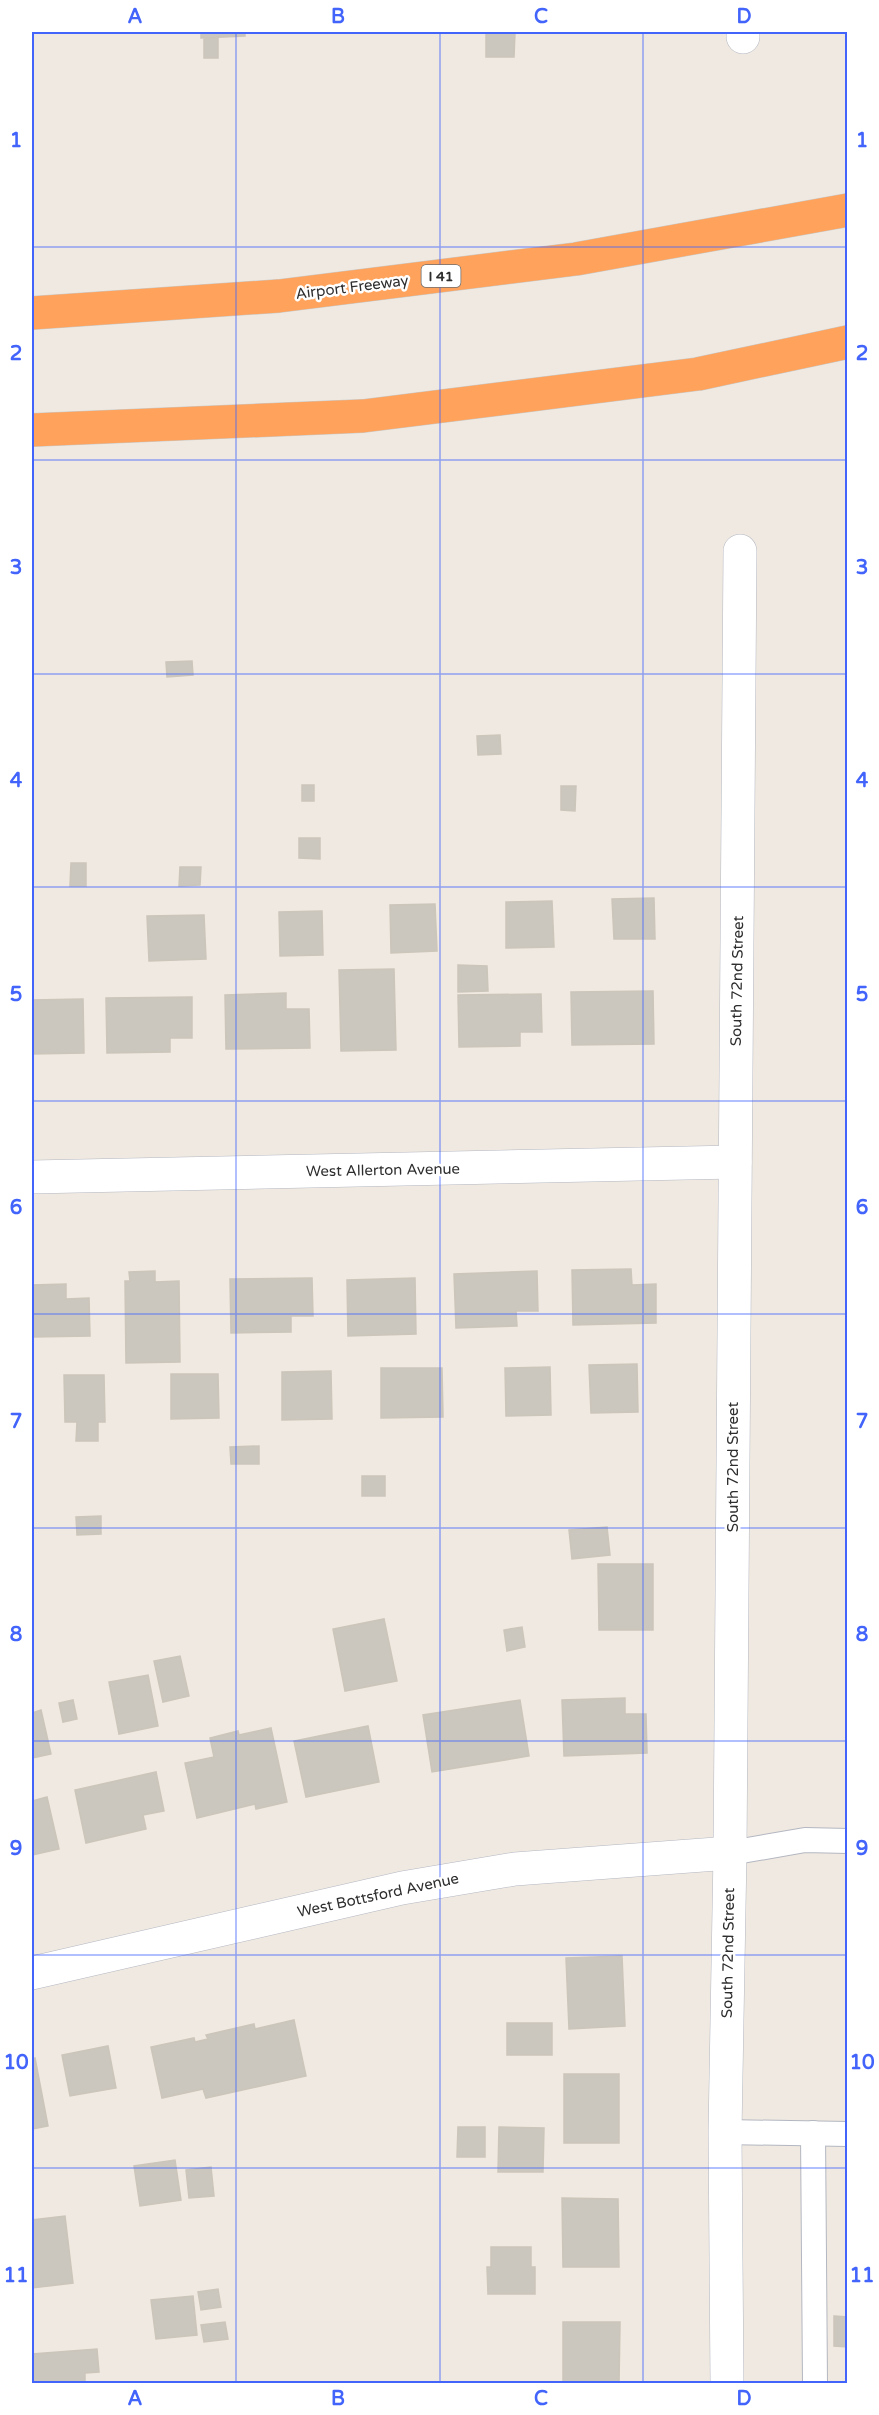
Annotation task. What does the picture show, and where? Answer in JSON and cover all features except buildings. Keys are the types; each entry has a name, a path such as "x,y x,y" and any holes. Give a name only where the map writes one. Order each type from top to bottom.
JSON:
{"highway":[{"name":"Airport Freeway","path":"32,313 279,296 505,268 576,259 848,210"},
{"path":"32,430 363,416 698,374 848,342"}],"street":[{"name":"South 72nd Street","path":"727,2384 725,2132 730,1852 740,551"},
{"name":"West Allerton Avenue","path":"32,1177 735,1162"},
{"name":"West Bottsford Avenue","path":"32,1973 413,1886 515,1869 730,1852"}],"lane":[{"path":"730,1852 805,1840 848,1841"},
{"path":"725,2132 848,2134"},
{"path":"813,2133 815,2384"}]}
